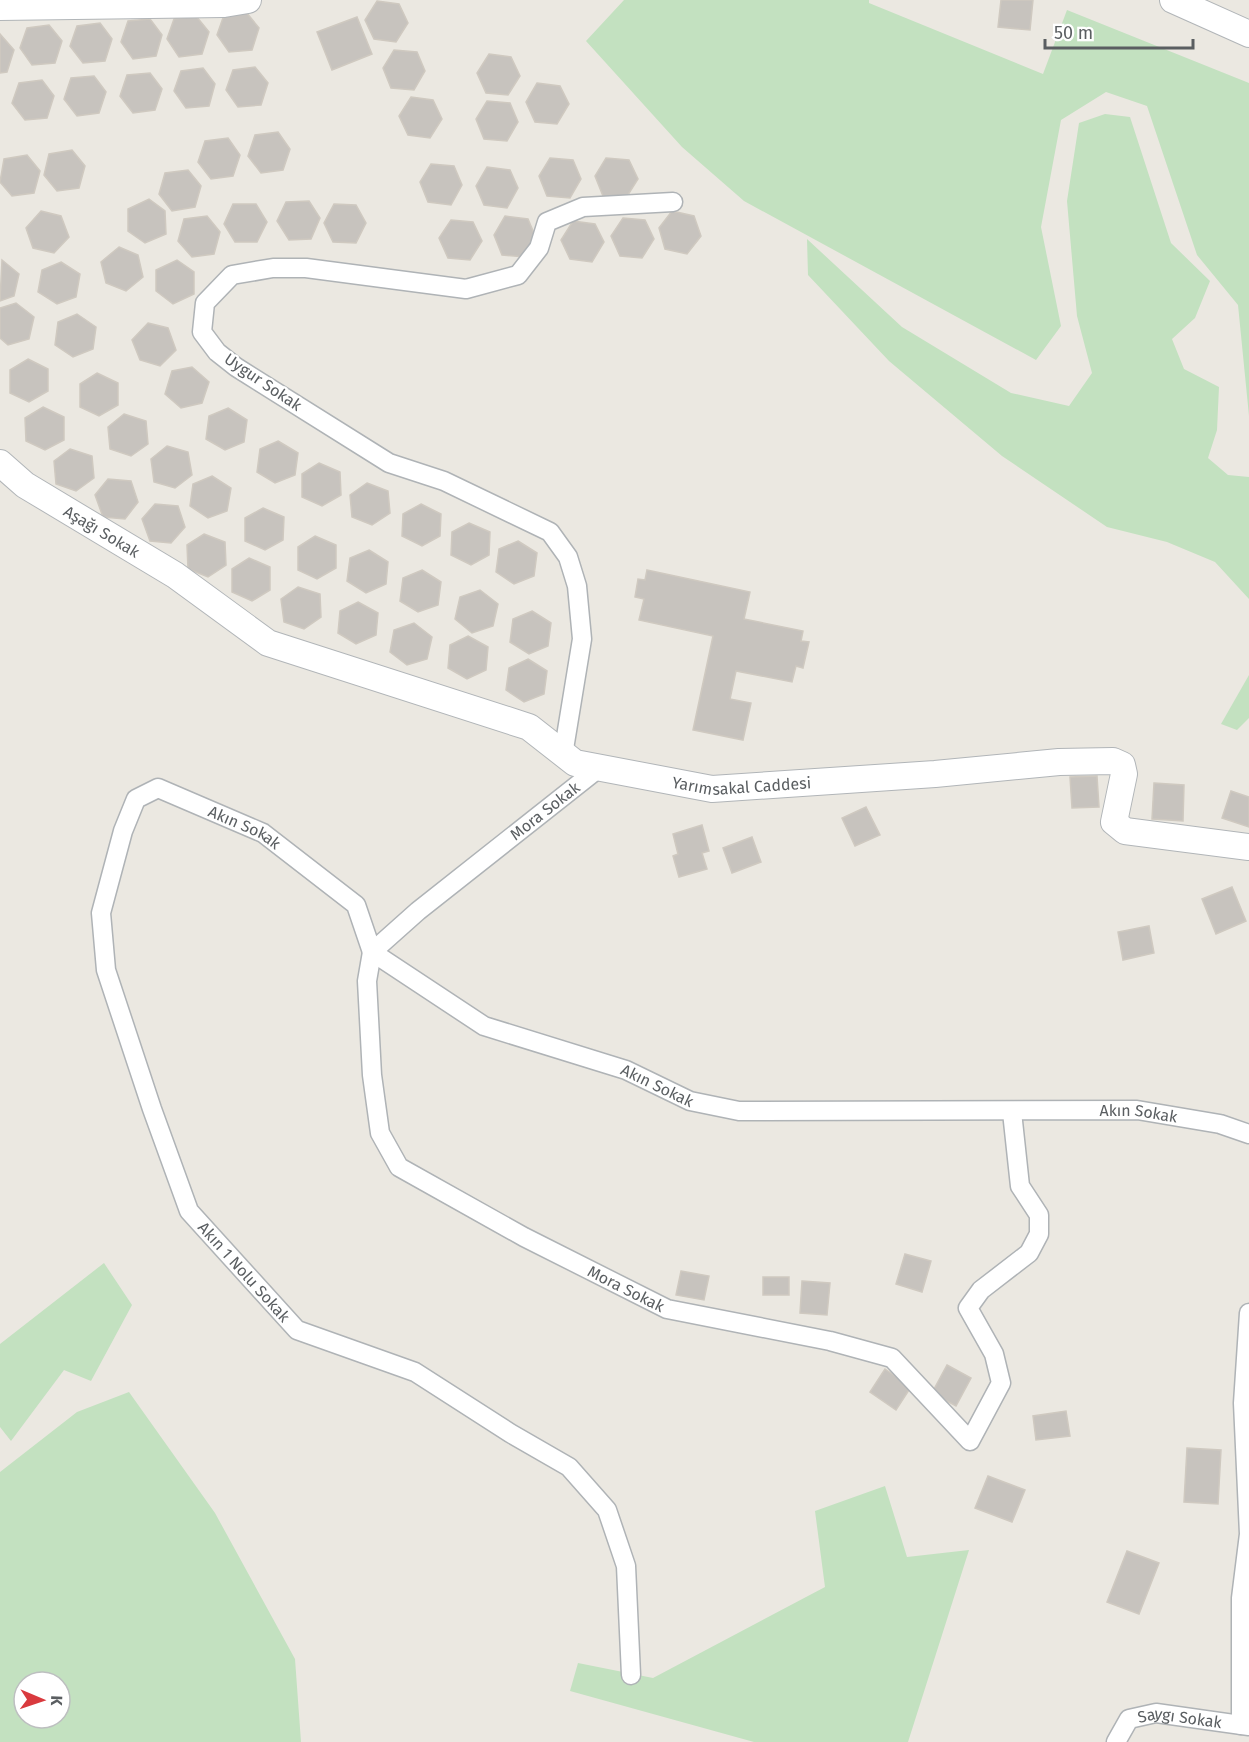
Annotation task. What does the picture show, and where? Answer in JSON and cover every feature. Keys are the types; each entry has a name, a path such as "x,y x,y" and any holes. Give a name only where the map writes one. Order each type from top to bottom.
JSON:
{"street":[{"path":"0,7 224,4 248,0"},
{"path":"1173,0 1249,34"},
{"name":"Uygur Sokak","path":"563,755 582,639 574,577 568,557 550,532 444,481 388,463 236,367 217,352 202,332 205,303 232,275 273,268 306,268 466,289 518,275 539,248 547,222 583,207 674,202"},
{"name":"Aşağı Sokak","path":"0,463 25,484 175,575 206,598"},
{"name":"Yarımsakal Caddesi","path":"206,598 268,643 529,727 574,763 712,789 935,774 1059,762 1113,761 1122,765 1124,774 1114,822 1125,831 1249,847"},
{"name":"Mora Sokak","path":"600,768 418,911 372,952 367,981 378,1122 380,1133 399,1167 524,1237 667,1309 830,1341 892,1358 970,1441 1001,1383 994,1354 968,1308 981,1290 1029,1253 1039,1233 1039,1215 1020,1186 1012,1112"},
{"name":"Akın Sokak","path":"158,788 263,833 356,904 372,952 484,1026 626,1070 690,1101 740,1111 1137,1110 1220,1124 1249,1134"},
{"name":"Akın 1 Nolu Sokak","path":"158,788 136,799 123,831 101,913 106,970 189,1211 297,1330 415,1372 569,1467 607,1510 626,1566 631,1675"},
{"name":"Saygı Sokak","path":"1116,1742 1129,1719 1156,1713 1245,1725 1241,1598 1249,1534 1243,1403 1249,1313"}],"green space":[{"path":"624,0 869,0 869,3 1043,74 1067,10 1249,83 1249,416 1238,305 1197,255 1147,106 1106,92 1061,120 1041,227 1061,326 1036,360 744,201 682,147 586,41"},
{"path":"1105,114 1130,117 1171,243 1210,281 1195,318 1172,339 1184,369 1219,387 1217,430 1208,458 1228,475 1249,477 1249,599 1215,562 1167,542 1107,527 1002,456 889,361 808,275 807,239 902,327 1011,393 1069,406 1092,373 1077,316 1067,201 1079,123"},
{"path":"1249,675 1249,718 1237,730 1221,724"},
{"path":"104,1263 132,1305 91,1381 64,1370 11,1441 0,1427 0,1344"},
{"path":"129,1392 215,1513 295,1659 301,1742 0,1742 0,1472 77,1412"},
{"path":"885,1486 907,1557 969,1550 908,1742 754,1742 570,1691 578,1663 653,1678 825,1587 815,1511"}],"building":[{"path":"1001,0 1033,0 1030,30 998,27"},
{"path":"377,1 399,4 408,23 396,42 374,39 365,20"},
{"path":"246,12 259,28 252,50 229,52 217,35 224,15"},
{"path":"196,16 209,32 202,54 179,57 167,39 174,19"},
{"path":"357,17 372,54 332,70 317,32"},
{"path":"150,19 162,35 156,56 133,59 121,42 128,21"},
{"path":"100,23 112,39 105,61 83,63 70,46 77,26"},
{"path":"49,25 62,41 55,63 32,65 20,48 27,28"},
{"path":"0,34 14,50 7,72 0,73"},
{"path":"394,50 417,52 425,71 414,90 391,88 383,68"},
{"path":"489,54 511,57 520,76 508,95 486,93 477,73"},
{"path":"255,67 268,83 261,105 238,107 226,90 233,70"},
{"path":"203,68 215,84 209,106 186,108 174,91 181,71"},
{"path":"150,73 162,89 155,110 133,113 120,96 127,75"},
{"path":"94,76 106,92 99,113 77,116 64,99 71,78"},
{"path":"42,80 54,96 47,118 25,120 12,103 19,83"},
{"path":"537,83 560,86 569,104 557,124 535,122 526,102"},
{"path":"411,97 433,100 442,119 430,138 408,135 399,116"},
{"path":"487,101 510,103 518,122 507,141 484,139 476,119"},
{"path":"278,132 290,149 283,170 261,173 248,156 255,135"},
{"path":"228,138 240,155 233,176 211,179 198,162 205,141"},
{"path":"72,150 85,166 79,188 57,191 44,175 49,154"},
{"path":"27,155 40,171 34,193 12,196 0,182 4,159"},
{"path":"550,158 573,160 581,179 570,198 547,196 539,176"},
{"path":"606,158 629,160 638,179 626,198 603,196 595,176"},
{"path":"431,164 454,166 462,185 451,205 428,202 420,182"},
{"path":"487,167 510,170 518,188 507,208 484,205 476,186"},
{"path":"188,170 201,186 195,207 172,211 159,194 165,173"},
{"path":"149,199 165,211 166,234 145,243 128,231 128,209"},
{"path":"309,201 320,218 311,239 289,240 277,221 286,202"},
{"path":"233,204 256,204 267,222 257,242 235,242 224,224"},
{"path":"334,204 356,205 366,223 356,243 333,242 324,223"},
{"path":"41,211 61,216 69,237 54,253 33,248 26,228"},
{"path":"672,211 694,216 701,236 687,254 665,249 659,228"},
{"path":"207,216 220,232 214,254 192,257 178,241 184,219"},
{"path":"505,216 528,219 536,238 525,257 502,255 494,235"},
{"path":"623,218 645,220 654,239 642,258 620,256 611,236"},
{"path":"451,220 473,222 482,241 470,260 448,258 439,238"},
{"path":"573,221 595,224 604,242 592,262 570,259 561,240"},
{"path":"119,247 138,255 143,277 126,291 106,283 101,262"},
{"path":"2,260 19,274 14,296 0,301"},
{"path":"177,260 194,272 194,294 173,304 156,291 156,270"},
{"path":"61,262 80,274 76,297 57,304 38,292 42,270"},
{"path":"16,303 34,317 29,339 8,345 0,338 0,308"},
{"path":"77,314 96,327 93,349 73,357 55,345 58,322"},
{"path":"148,323 168,328 176,350 160,366 140,360 132,340"},
{"path":"28,359 48,369 48,391 29,402 10,393 10,370"},
{"path":"192,367 209,382 202,403 181,408 165,394 172,371"},
{"path":"97,373 118,383 118,405 99,416 80,407 80,384"},
{"path":"43,407 64,417 64,440 45,450 26,441 25,418"},
{"path":"228,408 247,420 244,442 225,450 206,439 209,416"},
{"path":"124,414 146,421 148,444 131,456 110,449 108,427"},
{"path":"278,441 298,453 295,475 275,483 257,472 260,449"},
{"path":"167,446 188,452 192,475 175,488 154,482 151,459"},
{"path":"70,449 92,456 94,478 76,491 56,484 54,461"},
{"path":"319,463 340,472 341,495 322,506 302,497 302,474"},
{"path":"212,476 231,488 227,511 208,518 190,506 193,484"},
{"path":"108,479 131,481 138,502 125,519 103,517 95,495"},
{"path":"367,483 388,491 390,513 372,525 352,517 350,495"},
{"path":"155,504 178,506 185,527 171,543 150,541 142,519"},
{"path":"421,504 441,514 440,536 422,546 402,536 403,514"},
{"path":"263,508 284,517 283,540 265,550 245,541 245,518"},
{"path":"469,523 490,532 489,555 471,565 451,555 452,532"},
{"path":"204,534 225,542 226,565 208,577 188,569 187,545"},
{"path":"315,536 336,545 336,568 317,579 298,570 298,547"},
{"path":"518,541 537,553 534,576 514,584 496,572 499,549"},
{"path":"369,550 388,562 386,584 366,593 347,581 350,558"},
{"path":"249,558 270,567 270,590 252,601 232,592 232,569"},
{"path":"422,570 441,582 438,605 418,612 400,601 403,578"},
{"path":"647,570 750,592 744,619 803,631 801,641 809,642 803,668 796,666 792,682 736,671 730,699 751,703 743,740 693,730 713,636 639,620 644,599 635,597 638,579 645,580"},
{"path":"298,587 320,594 321,617 304,629 284,622 281,599"},
{"path":"480,590 498,604 493,626 472,633 455,619 460,597"},
{"path":"358,602 378,613 376,635 356,644 338,633 340,611"},
{"path":"532,611 551,623 548,646 529,654 510,642 513,619"},
{"path":"414,623 432,637 427,659 407,665 390,652 394,630"},
{"path":"468,636 488,647 486,670 467,679 448,668 450,645"},
{"path":"528,659 547,671 544,694 524,702 506,690 509,668"},
{"path":"1097,776 1099,807 1072,808 1070,777"},
{"path":"1154,783 1184,785 1183,821 1152,819"},
{"path":"1231,791 1249,797 1249,827 1222,818"},
{"path":"866,807 880,835 855,846 842,818"},
{"path":"702,825 709,851 702,853 707,869 679,877 673,856 678,854 673,834"},
{"path":"752,837 761,862 732,873 723,848"},
{"path":"1232,887 1246,921 1216,934 1202,899"},
{"path":"1149,926 1154,953 1123,960 1118,932"},
{"path":"905,1254 931,1261 922,1292 896,1284"},
{"path":"681,1271 709,1276 704,1300 676,1295"},
{"path":"763,1277 789,1277 789,1295 763,1295"},
{"path":"802,1281 830,1283 827,1315 800,1313"},
{"path":"947,1365 971,1378 956,1406 932,1393"},
{"path":"885,1369 911,1387 896,1410 870,1392"},
{"path":"1066,1411 1070,1436 1036,1440 1033,1416"},
{"path":"1187,1448 1221,1450 1218,1504 1184,1502"},
{"path":"988,1476 1025,1490 1012,1522 975,1508"},
{"path":"1127,1551 1159,1563 1139,1614 1107,1602"}]}
